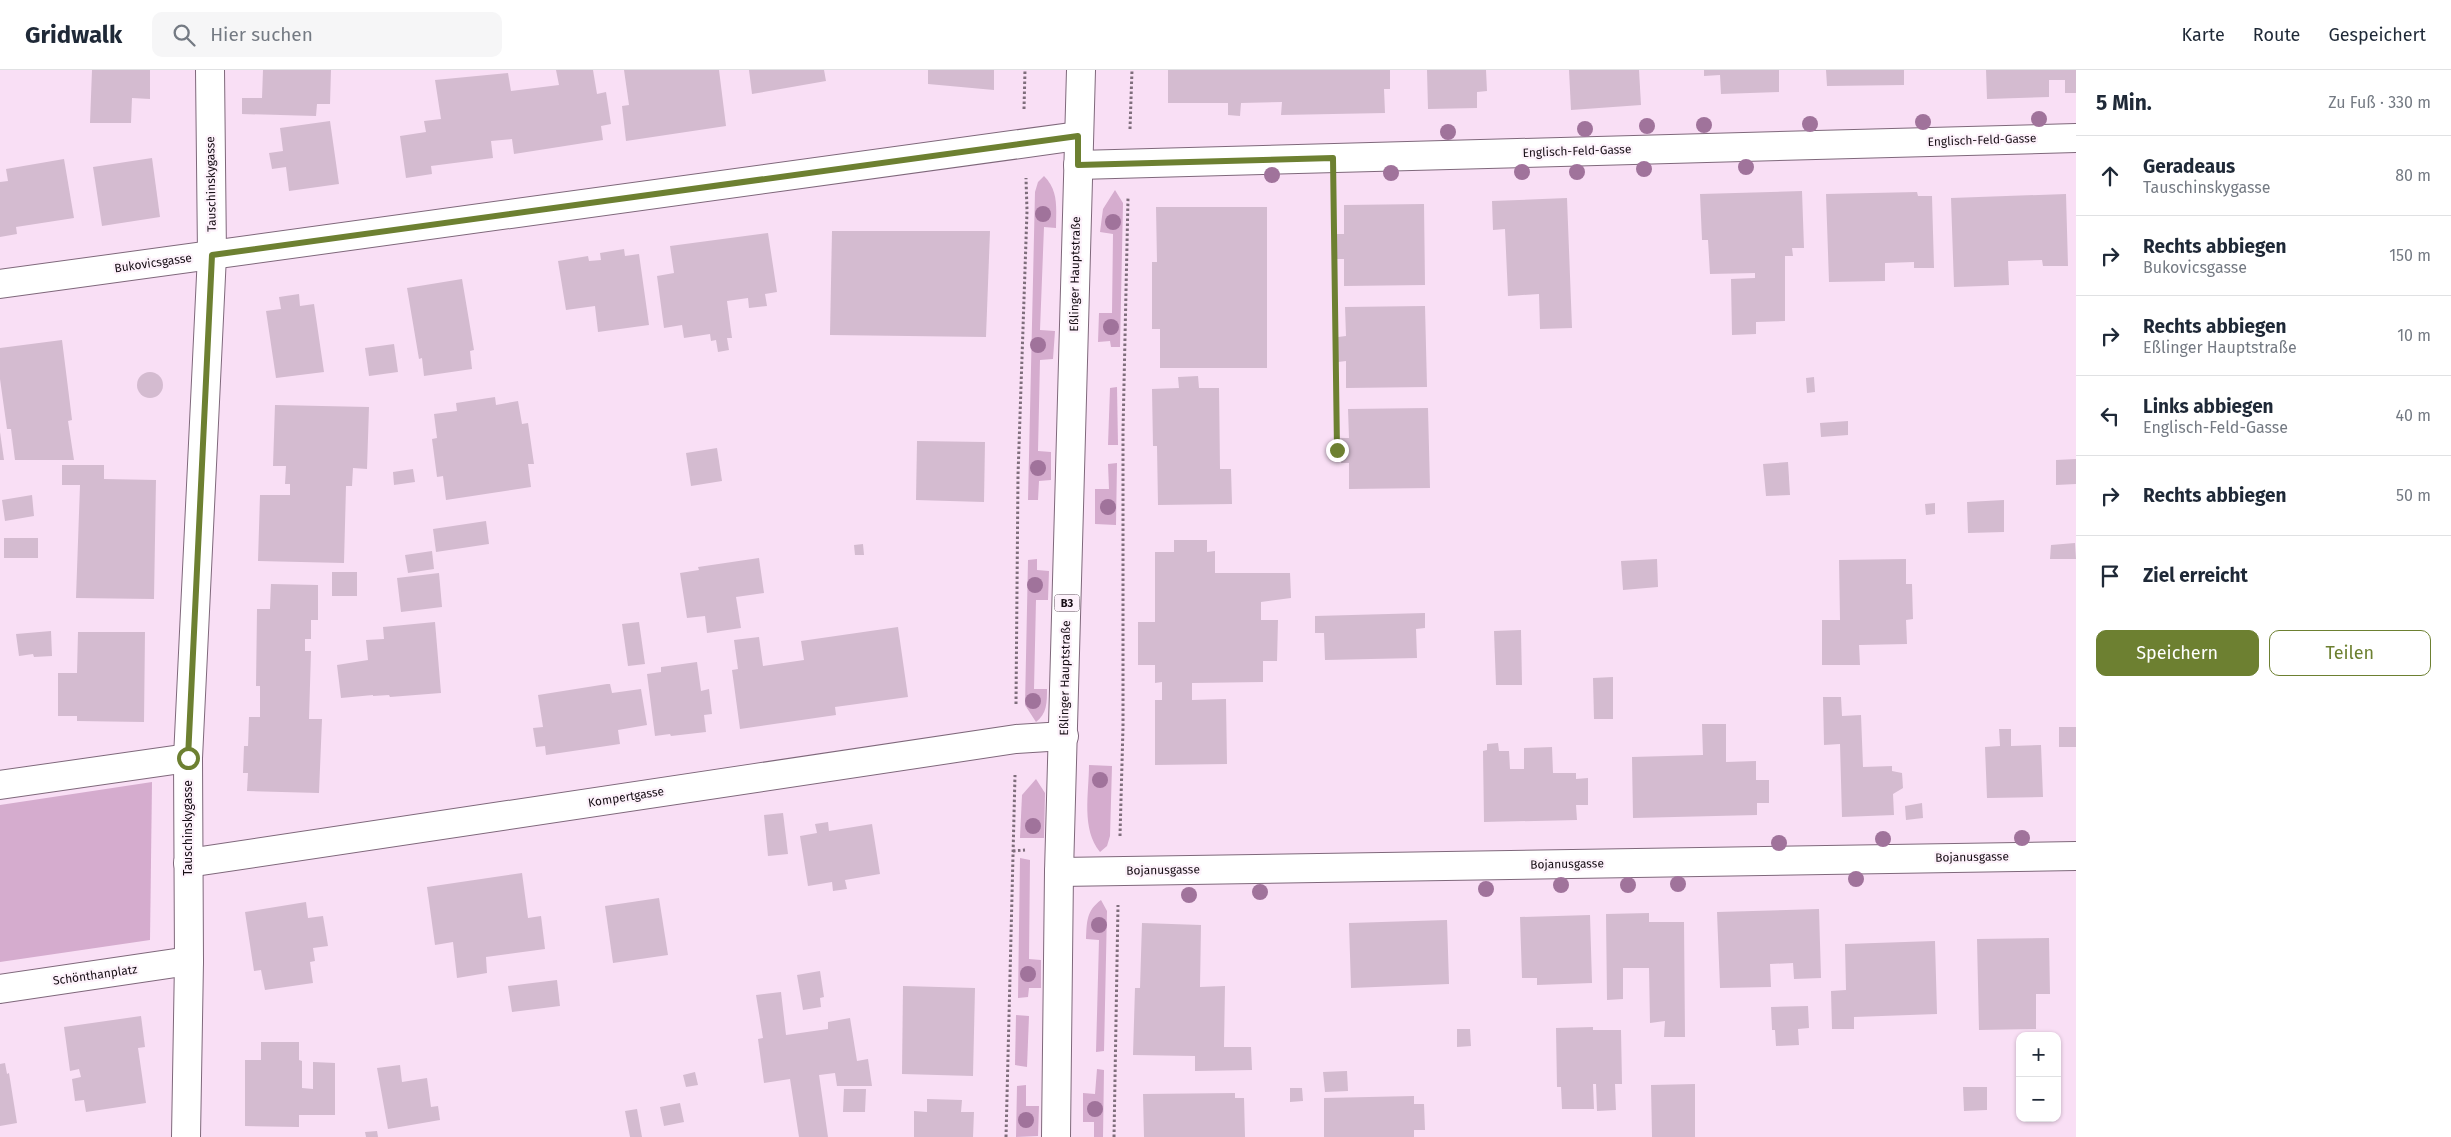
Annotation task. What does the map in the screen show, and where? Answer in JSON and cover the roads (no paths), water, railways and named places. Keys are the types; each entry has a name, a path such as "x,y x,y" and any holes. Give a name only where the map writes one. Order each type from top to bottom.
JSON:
{"street":[{"name":"Tauschinskygasse","path":"186,1137 189,961 188,758 212,255 210,70"},
{"name":"Eßlinger Hauptstraße","path":"1056,1137 1059,872 1081,70"},
{"name":"Bukovicsgasse","path":"0,284 1078,136"},
{"name":"Englisch-Feld-Gasse","path":"1078,165 2076,138"},
{"name":"Kompertgasse","path":"188,863 1016,739 1064,736"},
{"path":"0,785 188,758"},
{"name":"Bojanusgasse","path":"1059,872 2076,856"},
{"name":"Schönthanplatz","path":"0,989 189,961"}]}
